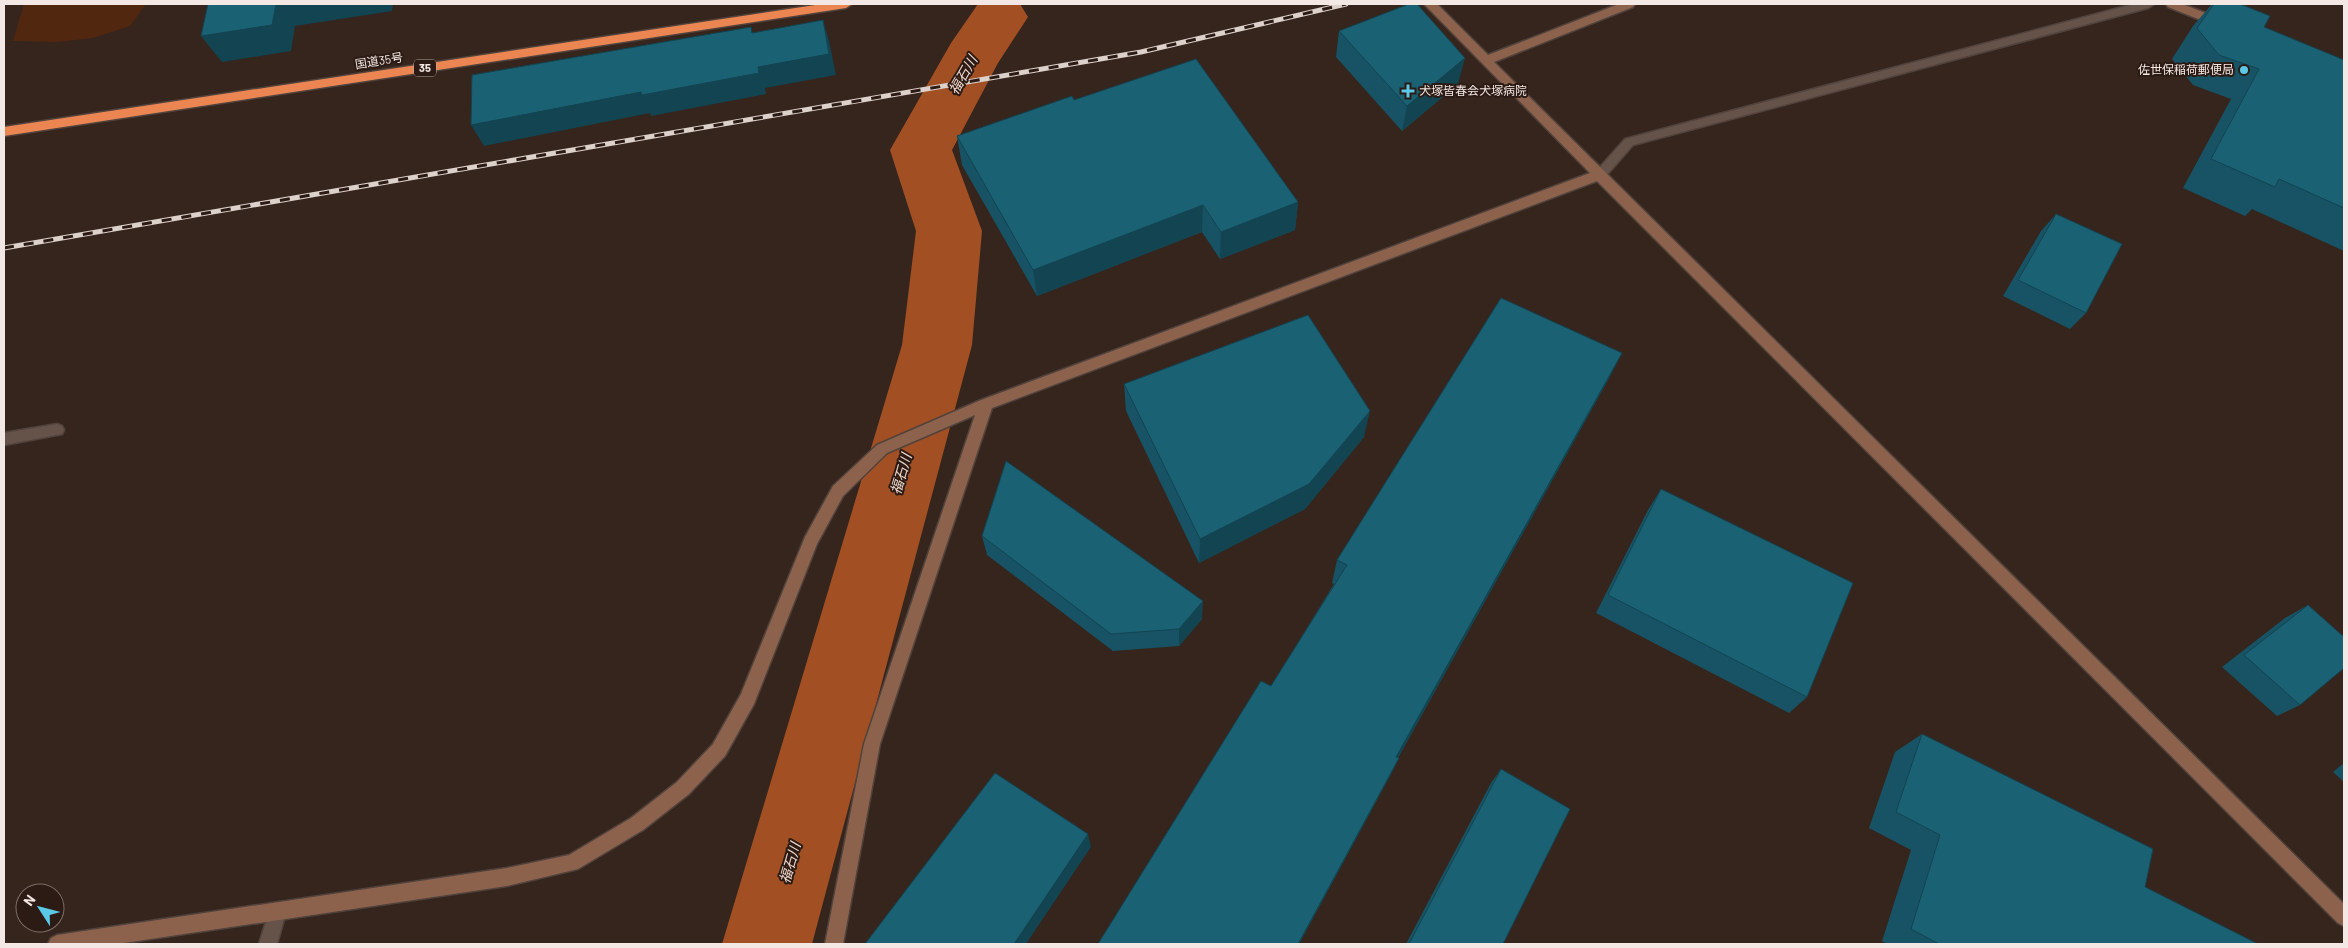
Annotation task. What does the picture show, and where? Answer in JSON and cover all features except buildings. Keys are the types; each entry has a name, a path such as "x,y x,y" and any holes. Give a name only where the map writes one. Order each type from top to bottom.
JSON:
{"highway":[{"name":"国道35号","path":"4,132 846,4"}],"street":[{"path":"1430,4 1599,175 2344,917"},
{"path":"1487,60 1629,4"},
{"path":"57,944 507,877 572,863 637,824 683,788 719,750 748,698 815,533 838,492 882,449 984,404 1599,175 1630,142 2148,4"},
{"path":"2172,4 2235,29"},
{"path":"834,944 872,744 984,404"},
{"path":"4,438 58,430"},
{"path":"268,944 277,912"}],"shaded area":[{"path":"24,4 146,4 130,26 93,38 57,42 13,41"}],"waterway":[{"name":"福石川","path":"767,944 937,345 949,231 921,150 972,57 999,17"}],"railway":[{"path":"4,248 1141,52 1346,4"}],"place":[{"name":"佐世保稲荷郵便局","path":"2244,70"},
{"name":"犬塚皆春会犬塚病院","path":"1408,91"}]}
